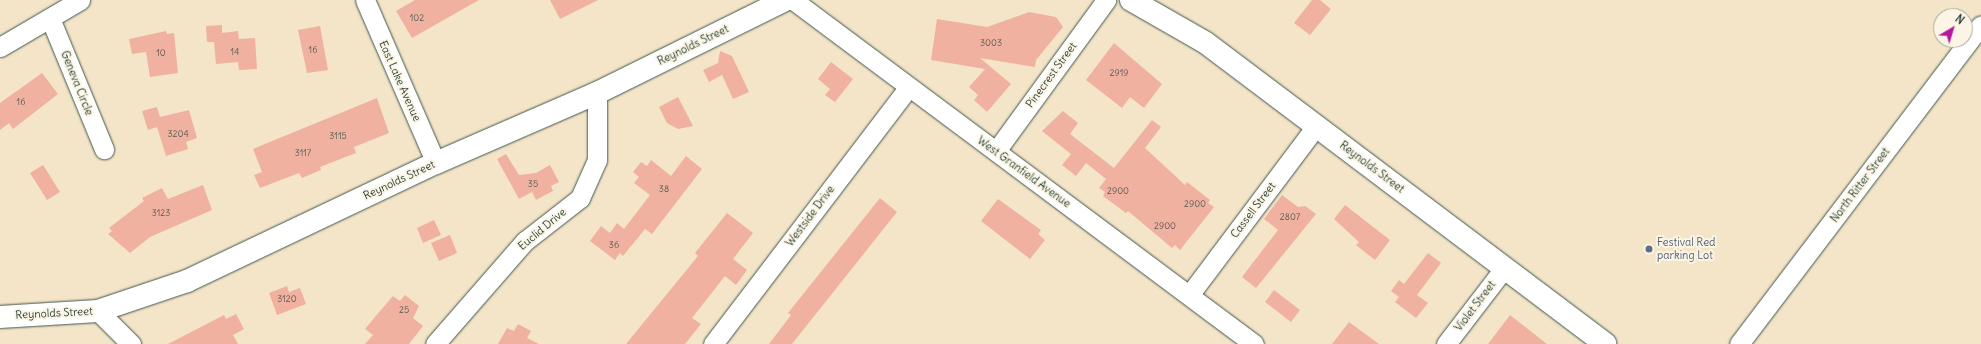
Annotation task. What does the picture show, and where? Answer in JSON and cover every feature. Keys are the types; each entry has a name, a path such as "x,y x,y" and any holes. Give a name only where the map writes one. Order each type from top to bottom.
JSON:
{"main road":[{"name":"Reynolds Street","path":"0,317 98,311 187,281 436,162 596,93 785,0"},
{"name":"Reynolds Street","path":"1132,0 1206,43 1505,267 1604,344"}],"street":[{"path":"0,47 80,0"},
{"name":"East Lake Avenue","path":"365,0 436,162"},
{"name":"West Granfield Avenue","path":"793,0 908,88 1190,294 1254,344"},
{"name":"Pinecrest Street","path":"996,151 1106,0"},
{"name":"Geneva Circle","path":"50,18 104,149"},
{"name":"North Ritter Street","path":"1739,344 1981,26"},
{"name":"Westside Drive","path":"713,344 908,88"},
{"name":"Euclid Drive","path":"435,344 525,241 580,198 597,160 596,93"},
{"name":"Cassell Street","path":"1190,294 1317,125"},
{"name":"Violet Street","path":"1446,344 1505,267"},
{"path":"98,311 131,344"}],"building":[{"path":"415,0 479,0 412,38 396,11"},
{"path":"550,0 598,0 560,19"},
{"path":"1312,0 1320,0 1331,9 1310,35 1294,23"},
{"path":"1029,12 1056,17 1063,27 1036,60 1035,67 980,58 1011,84 987,112 974,100 978,95 969,87 985,69 931,60 937,19 987,27"},
{"path":"222,25 222,33 238,31 239,39 255,38 257,69 239,70 238,62 216,64 214,42 207,42 206,26"},
{"path":"320,26 328,70 307,73 298,30"},
{"path":"166,31 167,34 174,33 178,73 150,77 146,52 132,54 129,39"},
{"path":"1114,43 1162,84 1144,108 1130,97 1122,108 1086,80"},
{"path":"720,51 732,56 749,92 733,99 722,75 709,82 703,70 718,63"},
{"path":"831,62 853,79 835,102 825,95 830,89 818,79"},
{"path":"42,73 58,94 13,129 9,123 0,130 0,103"},
{"path":"678,97 693,126 678,129 667,123 659,107"},
{"path":"377,98 389,133 354,147 356,153 320,167 321,170 302,178 299,173 260,188 254,175 262,172 253,149"},
{"path":"157,107 160,117 189,110 197,138 186,142 188,149 166,156 157,127 148,130 142,111"},
{"path":"1063,111 1078,123 1070,134 1114,168 1152,120 1161,127 1145,148 1185,185 1187,182 1210,200 1208,203 1214,207 1180,250 1175,245 1172,248 1128,211 1126,213 1103,196 1105,192 1099,188 1106,179 1086,163 1076,176 1062,165 1071,154 1042,131"},
{"path":"506,154 519,175 536,173 550,165 559,182 551,186 553,191 536,200 532,192 519,199 497,159"},
{"path":"686,156 702,169 652,234 645,229 623,256 620,253 615,260 590,241 601,226 610,233 617,223 624,229 650,195 634,183 639,177 633,172 641,162 647,166 651,160 671,176"},
{"path":"43,165 60,192 47,200 30,173"},
{"path":"203,185 212,210 150,237 130,253 108,234 112,231 109,228 144,201 142,198 162,188 168,199"},
{"path":"1282,195 1298,207 1305,206 1316,214 1256,288 1242,277 1278,230 1264,219"},
{"path":"880,198 897,212 792,344 769,344 791,315 788,313"},
{"path":"998,199 1041,230 1038,234 1045,240 1030,259 981,221"},
{"path":"1345,205 1390,240 1375,260 1356,245 1359,242 1334,219"},
{"path":"727,213 753,233 733,259 747,270 736,285 725,276 692,318 701,324 685,344 626,344 698,256 695,253"},
{"path":"434,220 441,235 423,243 417,228"},
{"path":"450,235 457,253 439,261 431,243"},
{"path":"1428,253 1441,263 1417,295 1428,303 1416,318 1395,302 1399,297 1391,291 1399,280 1404,284"},
{"path":"287,286 289,292 300,288 306,304 277,315 269,293"},
{"path":"1274,290 1300,310 1291,322 1265,302"},
{"path":"405,295 419,306 413,318 423,326 409,344 365,344 373,335 365,329 393,296 400,301"},
{"path":"236,314 244,329 233,335 238,344 168,344 224,315 226,319"},
{"path":"1510,315 1547,344 1488,344"},
{"path":"1349,322 1379,344 1332,344"},
{"path":"518,324 531,331 527,338 539,344 498,344 507,328 514,331"}],"place":[{"name":"Festival Red parking Lot","path":"1649,249"}]}
